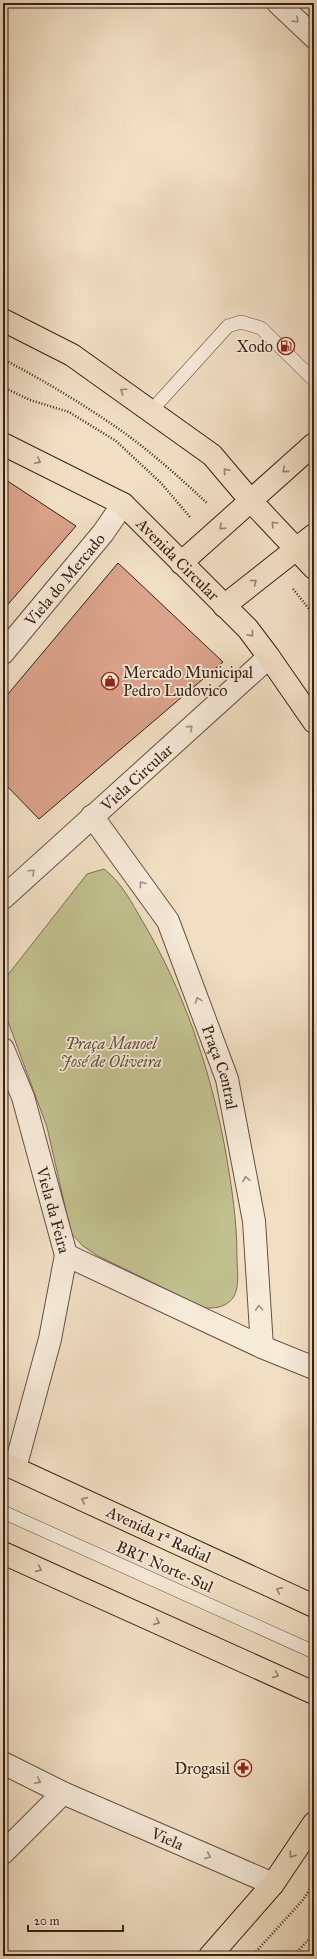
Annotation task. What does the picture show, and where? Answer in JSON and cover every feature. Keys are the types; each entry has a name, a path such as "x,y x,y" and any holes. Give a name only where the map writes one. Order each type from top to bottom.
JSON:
{"main road":[{"path":"3,320 72,356 212,455 251,500 314,568"},
{"name":"Avenida Circular","path":"3,444 123,504 248,630 269,656 314,722"},
{"path":"182,563 314,444"},
{"path":"224,606 314,535"},
{"name":"Avenida 1ª Radial","path":"9,1465 314,1606"},
{"path":"3,1553 314,1693"},
{"path":"210,1956 272,1884 314,1823"}],"street":[{"path":"278,3 314,37"},
{"name":"Viela do Mercado","path":"3,653 104,533 123,504"},
{"name":"Viela Circular","path":"3,898 269,656"},
{"name":"Praça Central","path":"92,816 168,921 227,1079 254,1221 262,1347"},
{"name":"Viela da Feira","path":"3,1048 23,1097 66,1255 50,1339 9,1465"},
{"path":"66,1255 262,1347 314,1368"},
{"name":"Viela","path":"3,1763 63,1793 272,1884"},
{"path":"3,1853 63,1793"}],"lane":[{"path":"151,411 228,326 241,322 261,328 314,380"},
{"name":"BRT Norte-Sul","path":"3,1512 314,1652"}],"path":[{"path":"3,359 53,386 115,426 178,476 227,522"},
{"path":"3,387 30,400 69,412 116,441 161,483"},
{"path":"273,567 314,615"},
{"path":"252,1956 302,1901 314,1883"},
{"path":"293,1956 314,1934"}],"green space":[{"name":"Praça Manoel José de Oliveira","path":"104,869 111,875 126,894 143,922 170,974 193,1029 211,1085 229,1172 235,1214 237,1243 238,1280 236,1292 230,1301 218,1307 205,1308 98,1256 83,1246 71,1233 47,1127 3,1008 7,976 87,874"}],"building":[{"path":"3,478 76,526 3,610"},
{"name":"Mercado Municipal Pedro Ludovico","path":"118,563 223,662 39,819 3,782 3,700"}],"place":[{"name":"Xodo","path":"286,346"},
{"name":"Mercado Municipal Pedro Ludovico","path":"110,681"},
{"name":"Drogasil","path":"243,1768"}]}
